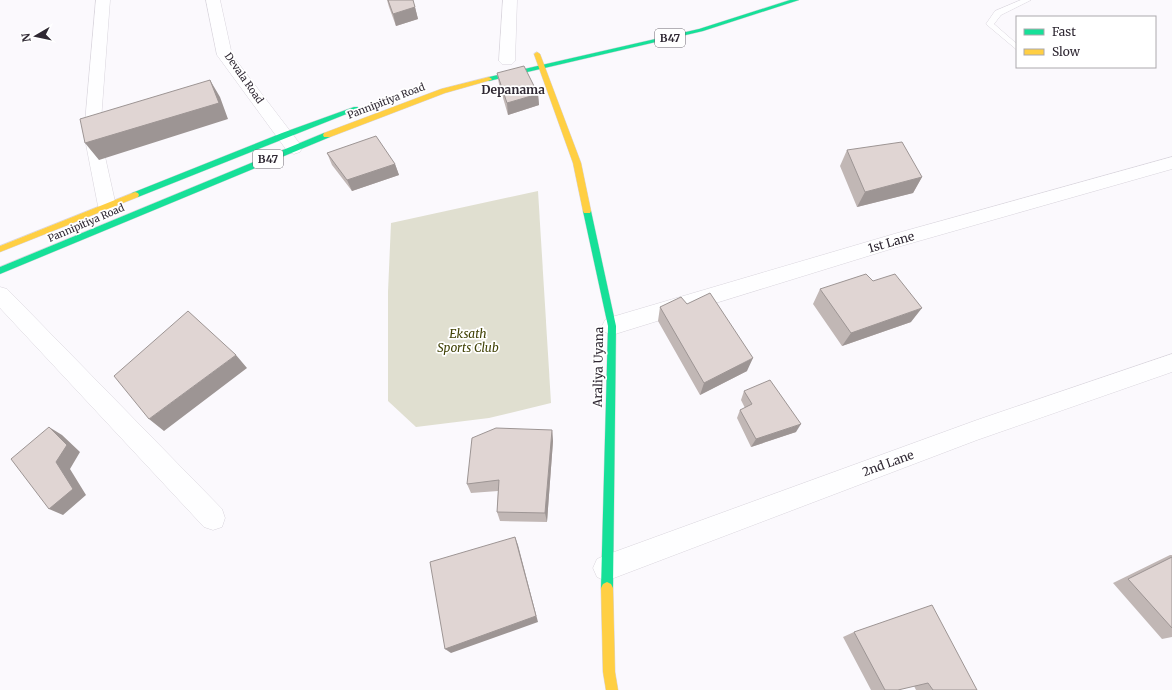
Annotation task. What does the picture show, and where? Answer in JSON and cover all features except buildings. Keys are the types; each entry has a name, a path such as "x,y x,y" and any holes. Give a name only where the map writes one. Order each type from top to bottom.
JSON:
{"main road":[{"name":"Pannipitiya Road","path":"0,271 294,148 443,91 542,66 603,54 701,30 796,0"},
{"name":"Araliya Uyana","path":"537,54 576,163 612,326 606,568 609,672 612,690"},
{"name":"Pannipitiya Road","path":"0,249 285,134 368,104"}],"street":[{"path":"103,0 92,134 107,206"},
{"name":"Devala Road","path":"213,0 225,55 294,148"},
{"path":"507,61 510,0"},
{"name":"1st Lane","path":"612,326 894,240 1168,168"},
{"path":"0,295 212,518"},
{"name":"2nd Lane","path":"606,568 977,430 1172,363"}],"lane":[{"path":"1016,47 990,24 998,13 1027,0"}],"green space":[{"name":"Eksath Sports Club","path":"538,191 551,403 489,418 416,427 388,401 388,292 391,223"}],"traffic: fast":[{"path":"489,79 701,30 796,0"},
{"path":"135,195 285,135 356,109"},
{"path":"0,271 327,135"},
{"path":"587,211 612,326 607,588"}],"traffic: slow":[{"path":"537,54 577,163 587,211"},
{"path":"327,135 443,91 489,79"},
{"path":"0,249 135,195"},
{"path":"607,588 609,672 612,690"}],"district":[{"name":"Depanama","path":"513,89"}]}
